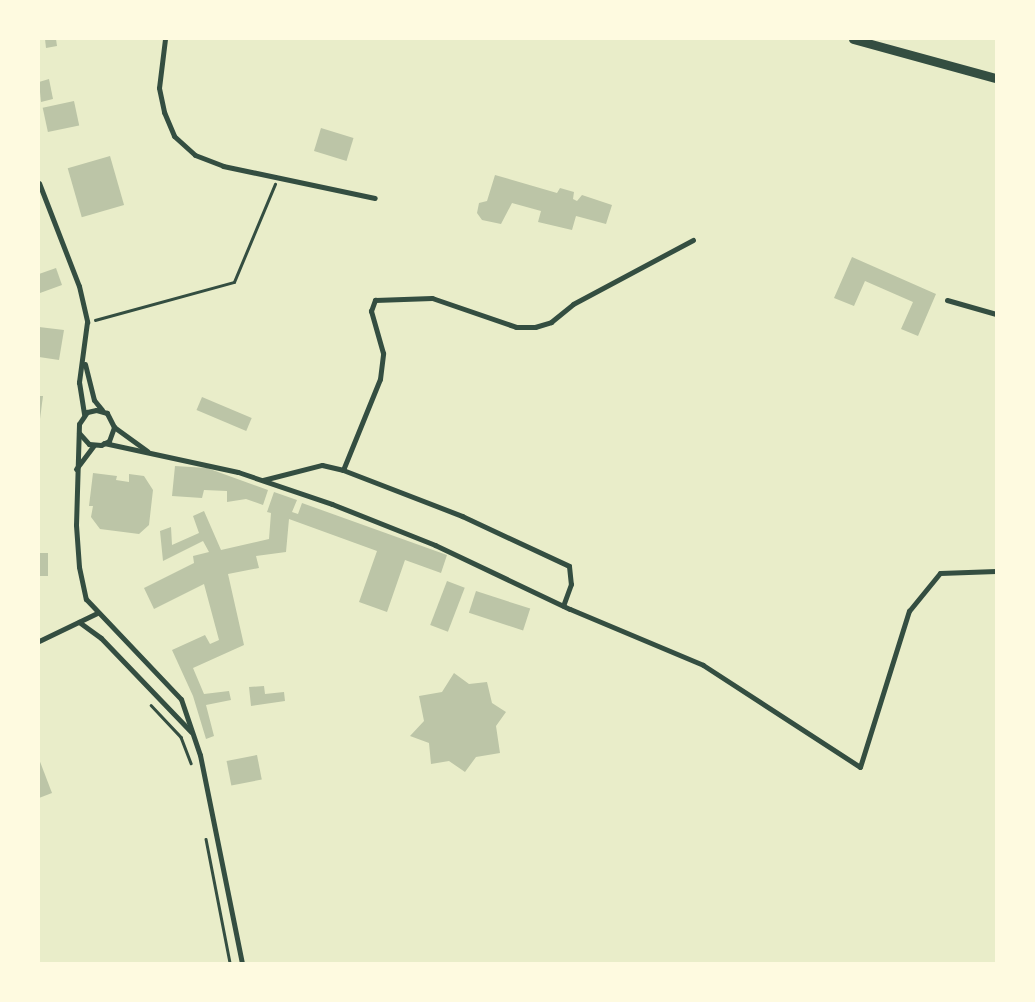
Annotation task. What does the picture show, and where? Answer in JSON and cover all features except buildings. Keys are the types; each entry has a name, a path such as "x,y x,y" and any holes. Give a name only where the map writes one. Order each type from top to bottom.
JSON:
{"street":[{"path":"165,39 159,88 164,112 174,136 195,155 223,166 375,198"},
{"path":"853,39 937,60 996,78"},
{"path":"39,183 79,286 87,322 80,382 84,415 79,424 75,470 79,567 86,599 96,613 152,666 181,699 202,764 242,963"},
{"path":"343,470 380,379 383,353 371,311 375,300 432,298 516,326 535,327 551,322 573,304 693,240"},
{"path":"947,300 996,314"},
{"path":"84,356 86,376 94,400 112,419 114,427 113,434 104,443"},
{"path":"84,415 102,410"},
{"path":"114,427 148,452"},
{"path":"79,433 83,440 94,446"},
{"path":"75,470 94,446 104,443 148,452 262,480 435,545 563,606 716,672 860,767 909,611 940,573 996,571"},
{"path":"262,480 322,465 343,470 462,516 569,566 571,584 563,606"},
{"path":"39,641 96,613"},
{"path":"79,622 101,638 193,734"}],"path":[{"path":"87,322 234,282 278,178"},
{"path":"148,702 180,737 193,767"},
{"path":"206,836 230,963"}]}
